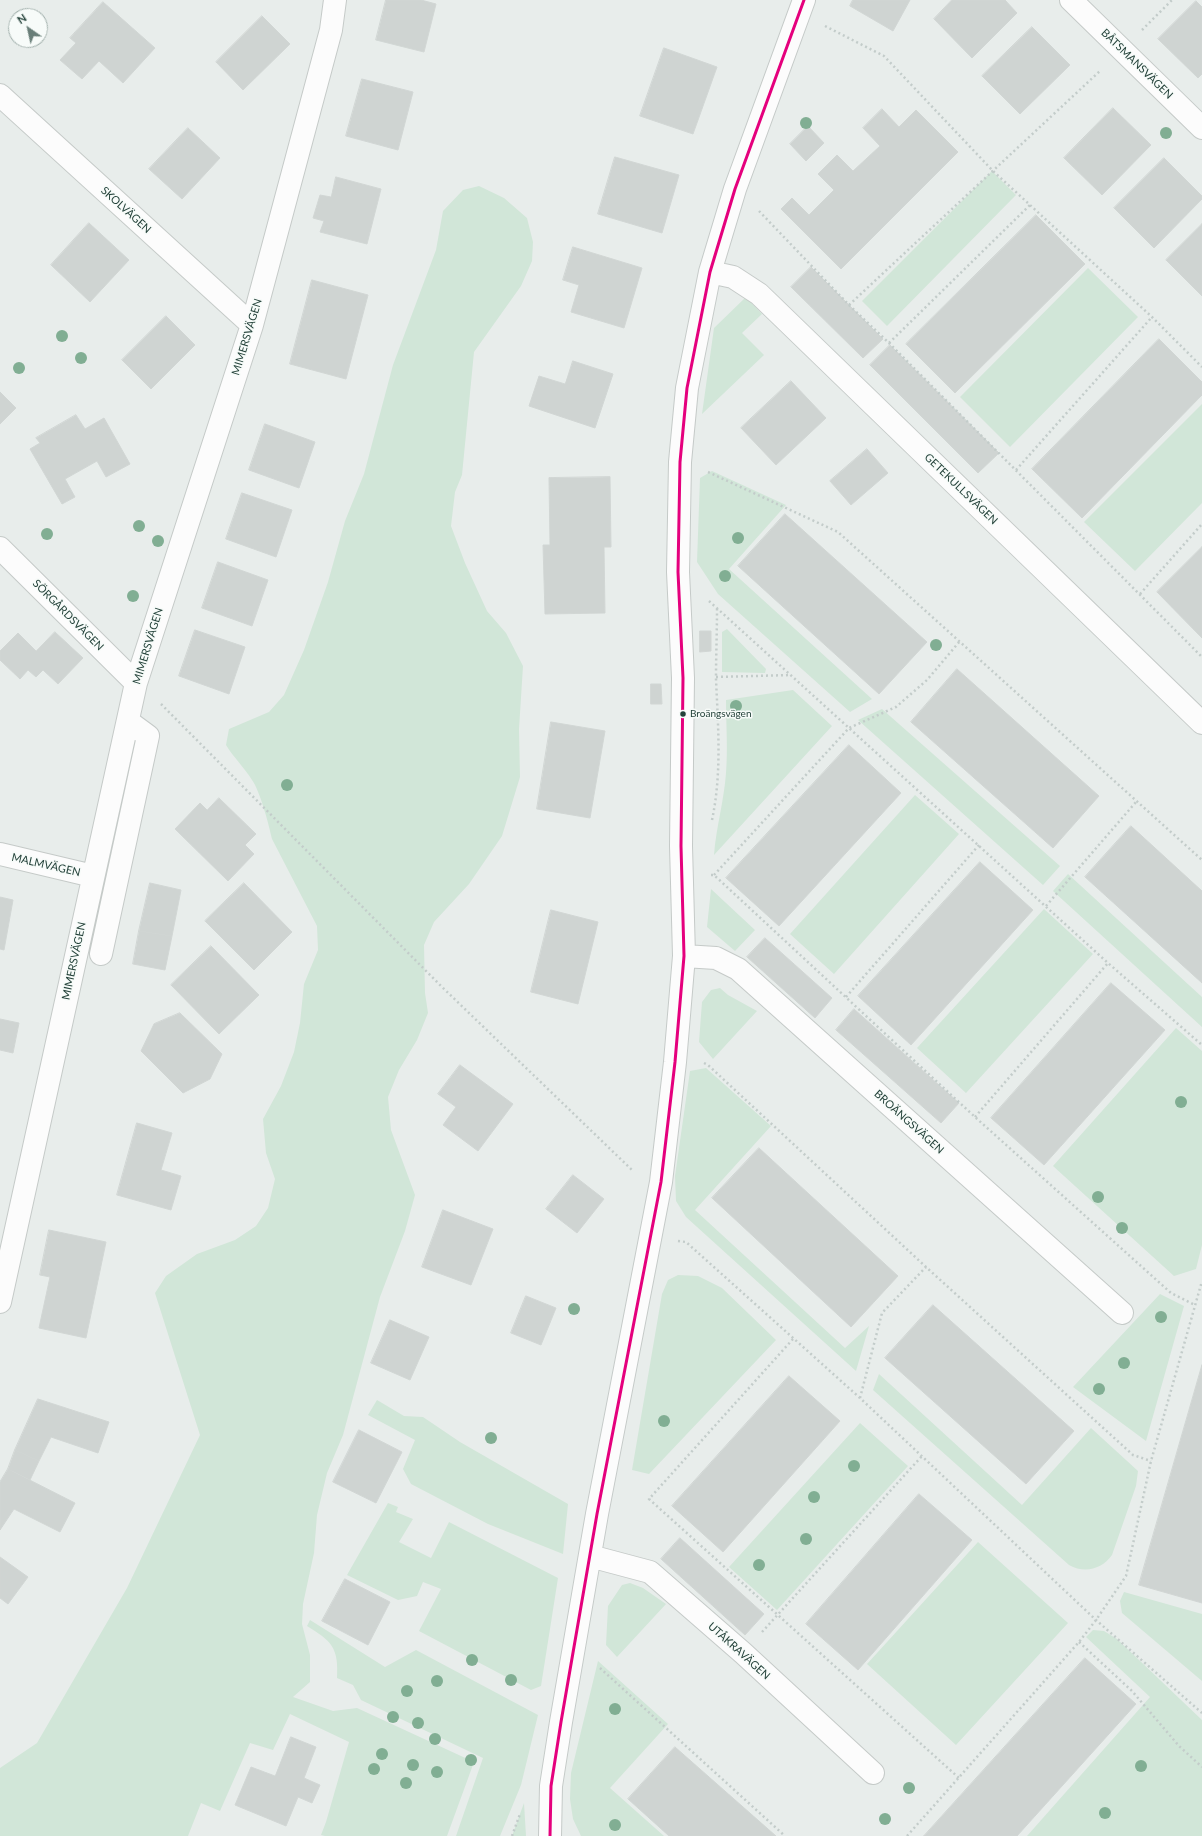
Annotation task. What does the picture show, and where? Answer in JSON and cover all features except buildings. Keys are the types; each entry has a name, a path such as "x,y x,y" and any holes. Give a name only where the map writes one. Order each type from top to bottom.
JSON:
{"street":[{"name":"MIMERSVÄGEN","path":"0,1302 93,876 129,722 136,683 252,325 331,30 335,0"},
{"path":"550,1836 551,1786 598,1506 662,1182 675,1062 684,956 681,846 683,678 678,572 680,462 687,388 710,272 735,190 804,0"},
{"name":"BÅTSMANSVÄGEN","path":"1071,0 1202,128"},
{"name":"SKOLVÄGEN","path":"0,95 252,325"},
{"name":"GETEKULLSVÄGEN","path":"710,272 733,277 759,294 1202,723"},
{"name":"SÖRGÅRDSVÄGEN","path":"0,548 136,683"},
{"path":"101,954 148,736 129,722"},
{"name":"MALMVÄGEN","path":"0,854 93,876"},
{"name":"BROÄNGSVÄGEN","path":"684,956 716,958 738,969 1122,1313"},
{"name":"UTÅKRAVÄGEN","path":"590,1556 650,1572 743,1653 873,1773"}],"path":[{"path":"849,305 1122,50 1172,0"},
{"path":"818,22 884,56 993,171 1152,318 1202,367"},
{"path":"889,343 1030,205"},
{"path":"757,208 849,305 889,343 1202,657"},
{"path":"1016,470 1152,318"},
{"path":"706,471 838,532 1202,860"},
{"path":"1140,594 1202,524"},
{"path":"707,599 1108,963 1202,1045"},
{"path":"704,876 714,875 849,728 896,707 928,680 960,641"},
{"path":"716,677 791,675"},
{"path":"136,683 169,710 441,986 637,1174"},
{"path":"1046,906 1136,802"},
{"path":"846,997 979,845"},
{"path":"714,875 975,1116 1171,1293 1195,1304"},
{"path":"975,1116 1108,963"},
{"path":"698,1060 708,1065 926,1267 1133,1455 1151,1461"},
{"path":"652,1237 686,1242 860,1398 1096,1620 1202,1713"},
{"path":"860,1398 882,1313 926,1267"},
{"path":"908,1836 1079,1642 1126,1576 1151,1461 1202,1281"},
{"path":"793,1339 648,1499 959,1778"},
{"path":"743,1653 922,1456"},
{"path":"1079,1642 1132,1691 1179,1746 1202,1767"},
{"path":"597,1665 785,1836"}],"green space":[{"path":"992,171 1016,195 887,326 862,301"},
{"path":"479,186 504,198 527,218 533,242 532,261 521,286 474,352 462,475 455,492 451,526 465,563 487,611 506,633 523,666 519,729 520,777 502,836 469,884 434,922 424,945 425,993 428,1013 417,1040 399,1070 388,1097 391,1130 415,1195 405,1231 380,1297 343,1435 327,1473 317,1515 314,1553 303,1604 302,1624 310,1655 310,1682 293,1697 333,1711 357,1708 474,1762 447,1836 321,1835 349,1742 290,1714 273,1750 250,1743 220,1811 201,1803 188,1836 0,1836 0,1768 37,1743 127,1588 200,1435 155,1293 166,1276 197,1254 235,1240 256,1226 268,1208 275,1179 266,1153 263,1119 281,1086 294,1052 300,1023 304,984 318,950 317,926 272,839 264,808 255,785 226,745 229,729 269,712 284,695 304,650 328,582 345,521 364,474 393,365 436,250 443,211 463,190"},
{"path":"1088,268 1138,317 1010,447 960,397"},
{"path":"746,297 762,314 742,333 764,355 702,414 714,328"},
{"path":"1202,404 1202,503 1135,571 1084,522"},
{"path":"712,471 786,505 729,569 872,699 850,712 718,594 697,562 700,478"},
{"path":"727,629 766,669 765,673 722,672 722,632"},
{"path":"793,690 832,726 714,855 726,773 726,700"},
{"path":"882,709 1060,866 1043,885 858,720"},
{"path":"915,795 959,834 834,974 790,934"},
{"path":"1068,874 1202,997 1202,1027 1053,891"},
{"path":"711,889 755,930 735,951 707,927"},
{"path":"1044,909 1093,954 966,1093 917,1048"},
{"path":"720,988 728,995 757,1011 713,1059 699,1042 702,1002 711,990"},
{"path":"1176,1028 1202,1051 1202,1245 1196,1269 1174,1276 1053,1166"},
{"path":"706,1068 771,1126 695,1210 845,1348 869,1326 856,1371 686,1217 676,1201 675,1176 690,1071"},
{"path":"678,1275 698,1276 722,1288 776,1340 649,1474 632,1470 662,1294 668,1280"},
{"path":"1160,1294 1184,1306 1146,1441 1073,1387"},
{"path":"879,1374 1022,1505 1091,1428 1138,1471 1136,1486 1112,1555 1103,1564 1093,1569 1075,1568 1069,1565 873,1390"},
{"path":"377,1400 404,1416 423,1417 460,1442 568,1504 563,1554 488,1524 411,1484 403,1469 415,1440 368,1415"},
{"path":"860,1423 908,1466 777,1610 729,1567"},
{"path":"388,1503 398,1507 396,1512 413,1519 399,1542 431,1558 449,1522 558,1578 541,1686 531,1690 419,1631 441,1589 423,1582 417,1596 398,1600 347,1575"},
{"path":"978,1542 1068,1623 956,1745 867,1664"},
{"path":"630,1583 643,1588 666,1604 617,1657 606,1645 608,1606 622,1585"},
{"path":"1124,1592 1202,1614 1202,1681 1122,1613 1120,1601"},
{"path":"310,1620 385,1667 416,1650 538,1715 521,1785 500,1836 456,1836 483,1758 361,1700 353,1685 337,1678 337,1659 335,1652 328,1641 307,1626"},
{"path":"1093,1630 1104,1631 1117,1639 1202,1720 1202,1836 1027,1836 1150,1697 1086,1637"},
{"path":"598,1661 668,1724 610,1788 664,1836 581,1836 573,1819 570,1799 571,1773"},
{"path":"524,1803 526,1836 512,1836"}],"transit line":[{"path":"550,1836 551,1786 561,1722 597,1514 661,1182 675,1062 684,956 681,846 683,678 678,572 680,462 687,388 710,272 735,189 804,0"}],"place":[{"name":"Broängsvägen","path":"683,714"}]}
